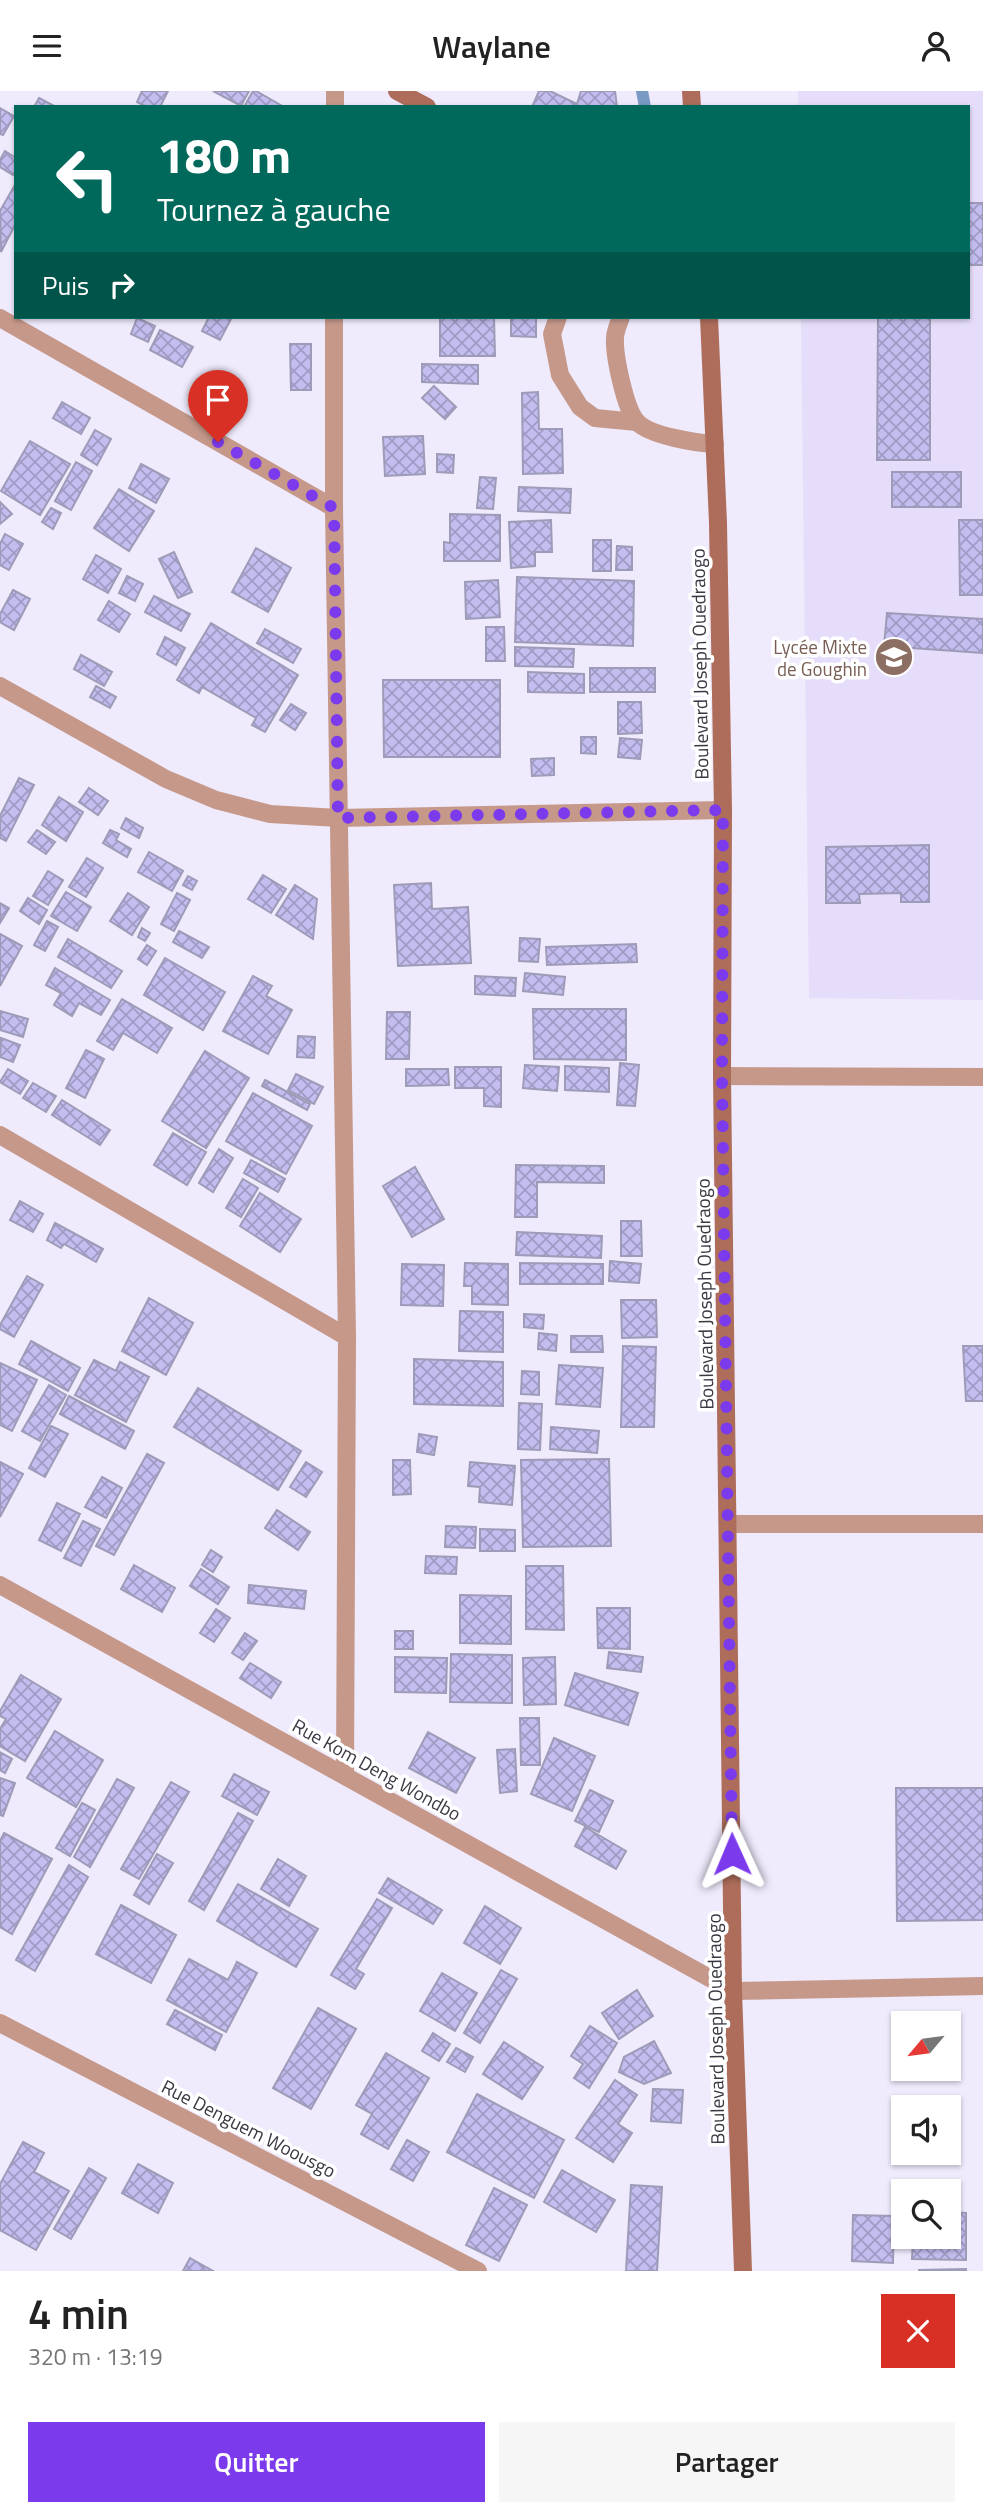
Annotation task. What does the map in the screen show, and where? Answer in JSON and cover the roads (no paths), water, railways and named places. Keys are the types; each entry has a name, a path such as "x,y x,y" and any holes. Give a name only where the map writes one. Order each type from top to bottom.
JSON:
{"street":[{"path":"397,91 423,105"},
{"path":"0,318 334,508"},
{"path":"334,319 334,508 347,1337 345,1775"},
{"path":"557,319 552,334 560,375 580,407 595,418 637,422 661,434 688,442 715,445"},
{"path":"620,319 614,336 618,372 637,422"},
{"name":"Boulevard Joseph Ouedraogo","path":"709,319 715,445 723,810 722,1076 733,1991 743,2271"},
{"path":"0,686 166,779 216,800 270,814 338,818 723,810"},
{"path":"722,1076 983,1077"},
{"path":"0,1135 347,1337"},
{"path":"729,1524 983,1524"},
{"name":"Rue Kom Deng Wondbo","path":"0,1585 733,1991"},
{"path":"733,1991 983,1986"},
{"name":"Rue Denguem Woousgo","path":"0,2023 478,2271"}],"waterway":[{"path":"642,91 645,105"}],"place":[{"name":"Lycée Mixte de Goughin","path":"894,657"}]}
